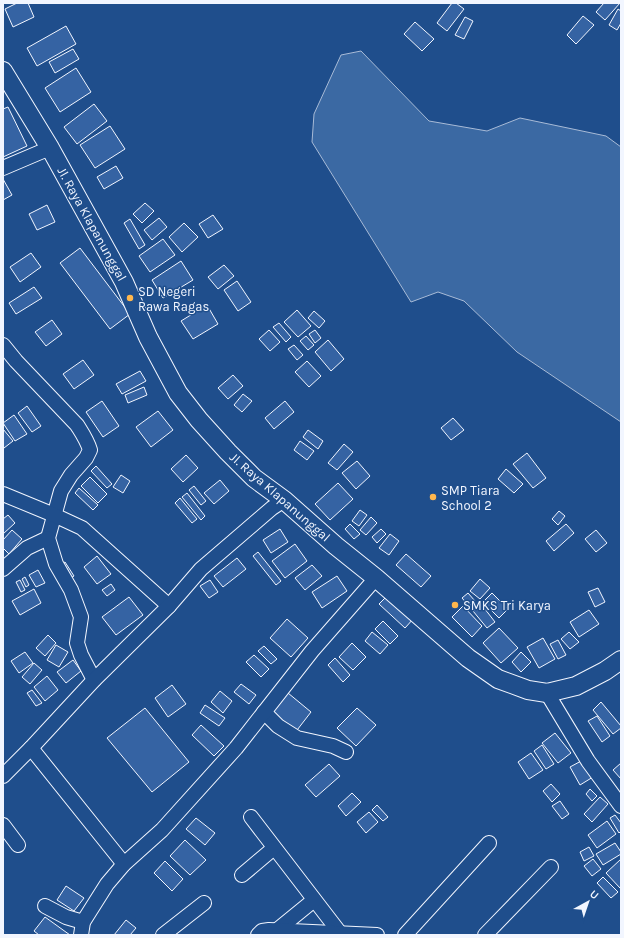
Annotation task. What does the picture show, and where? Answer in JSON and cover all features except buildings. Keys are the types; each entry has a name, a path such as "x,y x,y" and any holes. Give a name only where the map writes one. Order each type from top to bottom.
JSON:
{"street":[{"name":"Jl. Raya Klapanunggal","path":"3,71 50,148 124,282 148,337 178,393 199,420 254,478 284,500 468,658 498,679 528,690 547,693 576,686 605,671 621,660"},
{"path":"3,168 50,148"},
{"path":"3,345 16,361 77,424 83,433 90,450 86,458 71,475 61,491 48,538 56,564 71,590 81,617 77,643 80,655 94,680"},
{"path":"3,494 82,528 168,606"},
{"path":"3,776 94,680 168,606 201,569 272,508 284,500"},
{"path":"3,569 27,548 48,538"},
{"path":"45,906 66,917 82,928 100,894 124,864 162,830 236,748 312,651 376,578"},
{"path":"547,693 588,761 621,806"},
{"path":"264,712 278,726 298,738 333,746 346,752"},
{"path":"31,748 124,864"},
{"path":"250,817 340,933"},
{"path":"3,825 18,845"},
{"path":"405,935 489,843"},
{"path":"242,875 274,848"},
{"path":"486,935 551,867"},
{"path":"276,931 314,900"},
{"path":"163,935 204,903"},
{"path":"258,935 262,931 269,930 315,934 340,933 376,935"}],"water":[{"path":"361,51 429,121 487,131 520,118 606,136 621,147 621,422 517,352 464,301 438,292 411,302 312,142 314,114 341,55"}],"place":[{"name":"SD Negeri Rawa Ragas","path":"130,298"},
{"name":"SMP Tiara School 2","path":"433,497"},
{"name":"SMKS Tri Karya","path":"455,605"}]}
